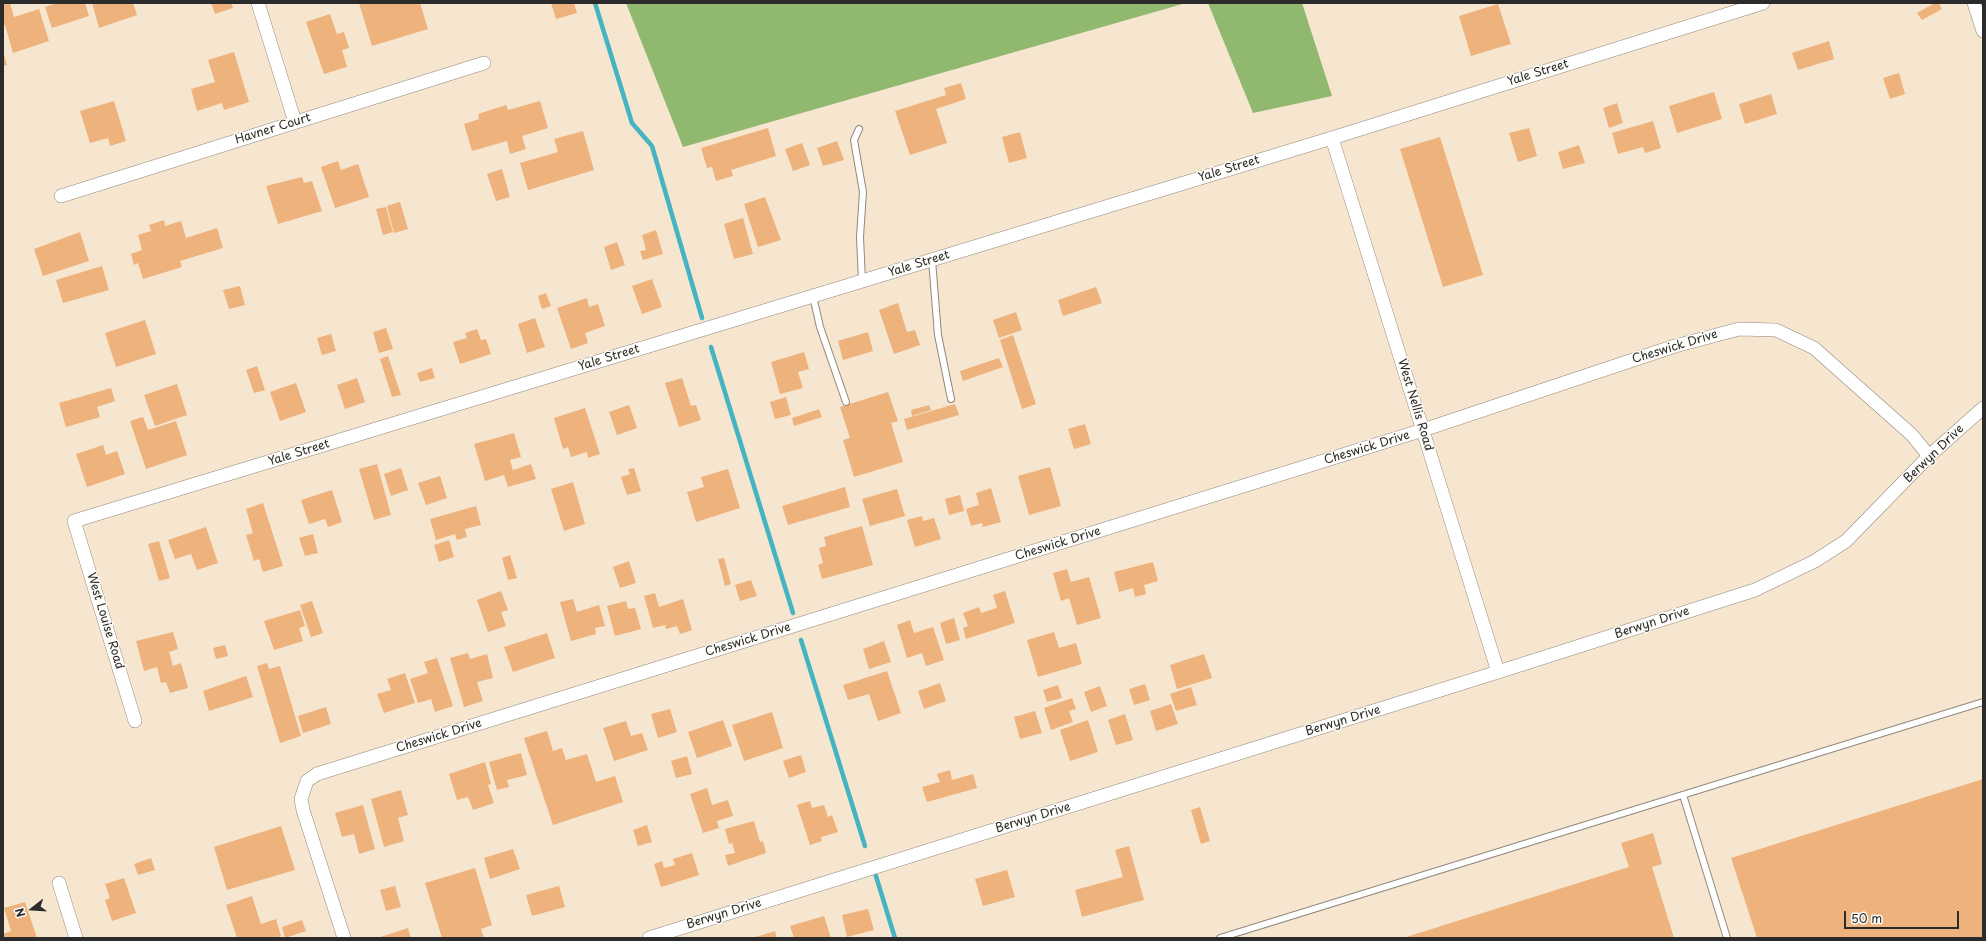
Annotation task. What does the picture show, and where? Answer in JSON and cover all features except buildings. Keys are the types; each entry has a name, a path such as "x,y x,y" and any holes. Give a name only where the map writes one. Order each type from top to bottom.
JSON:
{"street":[{"path":"258,3 295,122"},
{"name":"Yale Street","path":"74,521 1332,138 1762,3"},
{"path":"1974,3 1983,31"},
{"name":"Havner Court","path":"61,196 484,63"},
{"name":"West Nellis Road","path":"1332,138 1498,672"},
{"name":"Cheswick Drive","path":"344,938 303,810 301,799 307,781 317,774 1423,430 1675,346 1719,333 1739,329 1758,328 1776,330 1814,348 1912,434 1929,456"},
{"name":"Berwyn Drive","path":"649,938 1755,590 1785,577 1815,561 1846,541 1929,456 1983,408"},
{"name":"West Louise Road","path":"74,521 136,720"},
{"path":"59,883 76,938"}],"lane":[{"path":"859,129 854,140 863,192 860,236 862,281"},
{"path":"932,260 938,335 951,399"},
{"path":"813,296 820,327 846,402"},
{"path":"1220,938 1983,702"},
{"path":"1683,795 1727,938"}],"green space":[{"path":"626,3 1186,3 683,147"},
{"path":"1208,3 1302,3 1332,96 1253,113"}],"waterway":[{"path":"595,3 632,123 652,146 702,318"},
{"path":"711,347 793,613"},
{"path":"801,640 865,846"},
{"path":"875,873 895,938"}]}
